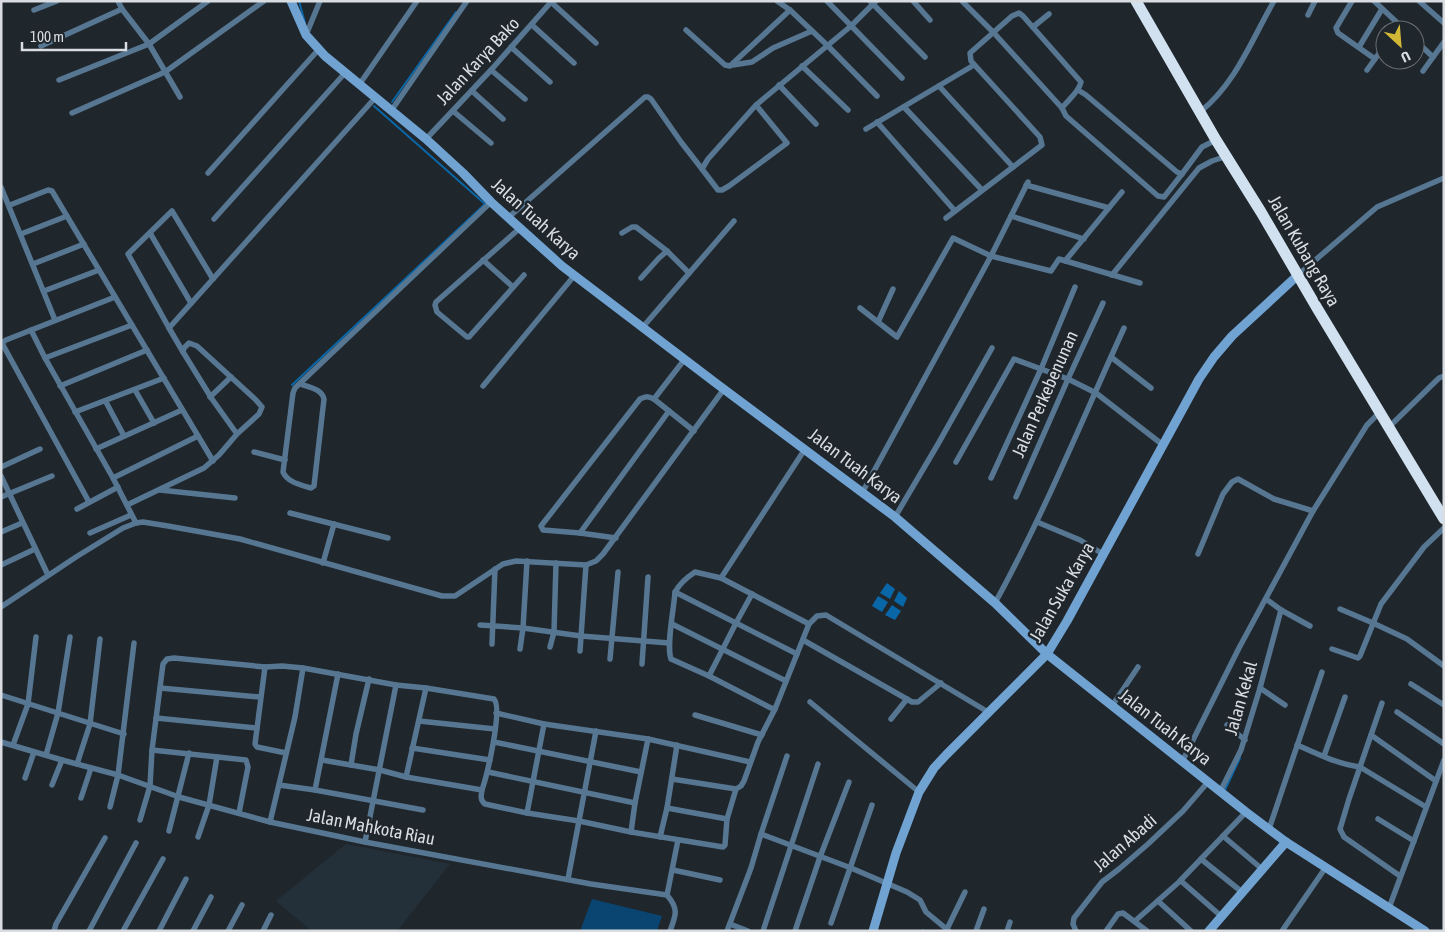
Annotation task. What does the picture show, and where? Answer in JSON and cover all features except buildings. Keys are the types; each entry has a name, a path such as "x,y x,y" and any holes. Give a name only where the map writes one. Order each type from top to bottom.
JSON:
{"highway":[{"name":"Jalan Kubang Raya","path":"1136,1 1216,140 1444,518"}],"main road":[{"name":"Jalan Tuah Karya","path":"291,1 306,35 319,49 359,85 426,139 508,218 574,276 895,517 995,603 1047,654 1268,829 1425,931"},
{"name":"Jalan Suka Karya","path":"873,931 918,792 934,768 946,755 1047,654 1199,380 1214,357 1252,317 1298,276"},
{"path":"1209,931 1286,842"}],"street":[{"path":"34,10 57,1"},
{"path":"118,1 148,44 180,97"},
{"path":"59,80 148,44 208,1"},
{"path":"72,113 165,72 264,1"},
{"path":"306,35 320,1"},
{"path":"359,85 417,1"},
{"path":"391,111 467,1"},
{"path":"777,1 790,10 828,45 877,96"},
{"path":"827,1 902,78"},
{"path":"913,1 930,20"},
{"path":"962,1 994,33 1062,108 1066,116 1158,196 1164,197 1202,147 1216,140"},
{"path":"1200,112 1214,101 1239,67 1274,1"},
{"path":"1308,15 1315,1"},
{"path":"1352,1 1336,28 1338,33 1375,58 1367,70"},
{"path":"1374,1 1391,20"},
{"path":"1419,1 1444,23"},
{"path":"552,2 596,43"},
{"name":"Jalan Karya Bako","path":"426,139 552,2"},
{"path":"702,169 708,159 756,105 852,26 873,2 926,57"},
{"path":"40,46 122,9"},
{"path":"1359,47 1382,9"},
{"path":"732,65 790,10"},
{"path":"946,218 1042,145 1040,137 971,61 970,53 1012,16 1018,13 1023,16 1081,82 1081,86 1062,108"},
{"path":"1033,27 1049,14"},
{"path":"532,24 574,63"},
{"path":"686,30 728,66 752,62 773,48 812,31"},
{"path":"1423,71 1444,42"},
{"path":"511,47 550,82"},
{"path":"208,173 319,49"},
{"path":"1425,49 1434,57"},
{"path":"866,129 974,65"},
{"path":"802,66 848,110"},
{"path":"491,70 525,99"},
{"path":"214,219 346,73"},
{"path":"780,85 816,124"},
{"path":"939,86 1013,167"},
{"path":"1078,90 1177,172 1182,174"},
{"path":"472,91 503,119"},
{"path":"508,218 645,97 651,99 718,190 722,190 787,143 756,105"},
{"path":"169,328 375,98"},
{"path":"904,107 982,190"},
{"path":"453,111 491,143"},
{"path":"877,122 955,211"},
{"path":"1112,275 1199,168 1212,160 1227,156"},
{"path":"1298,276 1377,207 1444,178"},
{"path":"862,493 991,256 1027,184 1109,208"},
{"path":"1,187 10,205 55,320"},
{"path":"10,205 48,190 55,194 213,462"},
{"path":"1065,261 1122,192"},
{"path":"300,384 320,392 324,399 314,486 311,488 290,480 283,472 293,393 296,388 300,384 491,202"},
{"path":"213,279 172,211 128,256 210,397 237,434"},
{"path":"21,234 67,216"},
{"path":"1011,216 1084,238"},
{"path":"642,328 734,221"},
{"path":"622,233 632,227 636,227 667,251 689,273"},
{"path":"520,228 436,302 437,312 469,338 524,275"},
{"path":"150,233 191,304"},
{"path":"860,308 897,336 953,238 991,256 1051,271 1059,259 1140,283"},
{"path":"33,264 84,244"},
{"path":"640,278 667,251"},
{"path":"483,260 513,287"},
{"path":"44,291 99,270"},
{"path":"483,386 574,276"},
{"path":"991,478 1041,369 1075,287"},
{"path":"878,322 893,289"},
{"path":"89,502 3,342 115,296"},
{"name":"Jalan Perkebenunan","path":"1016,497 1103,303"},
{"path":"45,358 132,324"},
{"path":"995,603 1037,522 1124,328"},
{"path":"31,330 136,523"},
{"path":"127,506 213,462 237,434 259,414 262,407 194,344 190,343 184,348 184,352"},
{"path":"895,517 992,348"},
{"path":"60,386 147,350"},
{"path":"1111,357 1152,388"},
{"path":"956,462 1014,359 1068,378 1096,393 1163,445"},
{"path":"654,399 684,360"},
{"path":"1389,427 1439,378 1444,376"},
{"path":"210,397 230,377"},
{"path":"75,412 106,402 164,378"},
{"path":"1,607 123,528 136,523 168,526 240,539 442,596 454,596 509,562 528,560 586,565 596,561 616,538 724,389"},
{"path":"135,390 154,423"},
{"path":"616,538 543,530 541,526 640,399 649,396 694,431"},
{"path":"106,402 124,436"},
{"path":"96,449 182,410"},
{"path":"580,533 669,411"},
{"path":"1182,762 1239,648 1313,511 1367,425 1380,412"},
{"path":"112,478 198,436"},
{"path":"1,467 40,449"},
{"path":"720,578 805,449"},
{"path":"254,452 285,460"},
{"path":"1,476 48,575"},
{"path":"1,497 52,476"},
{"path":"1198,554 1223,494 1232,482 1238,479 1274,499 1313,511"},
{"path":"77,509 118,488"},
{"path":"159,490 235,498"},
{"path":"290,513 388,538"},
{"path":"90,534 131,515"},
{"path":"1037,522 1080,540 1103,554"},
{"path":"1,532 22,523"},
{"path":"323,563 334,524"},
{"path":"1332,649 1358,658 1360,656 1381,604 1424,547 1444,528"},
{"path":"1,565 35,549"},
{"path":"520,649 528,560"},
{"path":"550,646 554,632 556,563"},
{"path":"580,652 586,565"},
{"path":"492,644 495,570"},
{"path":"610,659 618,572"},
{"path":"775,709 710,676 671,659 669,643 675,592 685,579 695,572 720,578 809,624"},
{"path":"642,664 648,577"},
{"path":"675,592 798,654"},
{"path":"710,676 752,594"},
{"path":"1266,599 1281,610 1310,626"},
{"name":"Jalan Kekal","path":"1220,792 1242,750 1281,610"},
{"path":"1340,610 1407,639 1444,666"},
{"path":"672,779 736,789 741,786 775,709 809,624 817,616 826,615 988,712"},
{"path":"480,624 581,636 669,643"},
{"path":"672,624 786,681"},
{"path":"13,745 28,704 36,637"},
{"path":"46,755 58,713 70,637"},
{"path":"77,764 90,724 100,639"},
{"path":"803,640 912,702 918,702 941,683"},
{"path":"110,808 118,775 124,734 134,643"},
{"path":"140,820 150,786 152,750 163,664 166,659 174,658 265,667 303,668 396,685 494,699 497,705 494,742 481,798 485,804 631,832 723,847 725,846 727,819 736,789"},
{"path":"265,667 255,744 257,747 286,753"},
{"path":"1112,706 1138,667"},
{"path":"270,822 295,717 303,668"},
{"path":"1268,829 1322,672"},
{"path":"315,790 338,674"},
{"path":"351,765 369,679"},
{"path":"1411,684 1444,705"},
{"path":"365,842 396,685"},
{"path":"160,688 260,697"},
{"path":"406,777 426,688"},
{"path":"1260,688 1285,705"},
{"path":"1,695 124,734"},
{"path":"1324,756 1345,697"},
{"path":"891,719 907,699"},
{"path":"810,702 918,792"},
{"path":"1382,703 1340,830 1344,838 1400,876"},
{"path":"1397,712 1444,744"},
{"path":"496,713 544,724 648,739 750,762"},
{"path":"695,715 762,735"},
{"path":"156,718 256,728"},
{"path":"419,721 495,729"},
{"path":"527,813 544,724"},
{"path":"1227,725 1245,740"},
{"path":"568,879 596,731"},
{"path":"1371,735 1436,781"},
{"path":"631,832 648,739"},
{"name":"Jalan Mahkota Riau","path":"1,742 118,775 179,797 270,822 365,842 591,884 667,895"},
{"path":"494,742 641,772"},
{"path":"660,837 667,808 677,745"},
{"path":"1297,745 1351,766 1360,767 1426,807"},
{"path":"412,748 490,760"},
{"path":"152,750 246,760 248,766 239,814"},
{"path":"25,778 34,752"},
{"path":"169,831 189,753"},
{"path":"727,931 751,868 787,756"},
{"path":"198,837 209,805 217,758"},
{"path":"52,785 62,760"},
{"path":"322,760 482,790"},
{"path":"1389,908 1444,760"},
{"path":"763,931 818,764"},
{"path":"81,798 91,768"},
{"path":"488,772 635,804"},
{"path":"795,931 820,857 850,782"},
{"name":"Jalan Abadi","path":"1076,931 1073,924 1074,918 1095,889 1183,811 1208,782"},
{"path":"279,786 315,790 422,810"},
{"path":"831,923 872,805"},
{"path":"667,808 727,819"},
{"path":"1135,921 1181,881 1246,812"},
{"path":"1378,819 1414,841"},
{"path":"761,834 888,883 918,898 926,912 948,930 965,892"},
{"path":"1223,836 1262,869"},
{"path":"54,931 56,924 105,838"},
{"path":"670,931 676,915 676,907 667,895 678,840"},
{"path":"89,931 136,843"},
{"path":"123,931 163,859"},
{"path":"1201,859 1242,892"},
{"path":"1282,931 1326,868"},
{"path":"673,870 720,880"},
{"path":"159,931 186,879"},
{"path":"1181,881 1221,916"},
{"path":"193,931 211,898"},
{"path":"1158,901 1191,931"},
{"path":"228,931 242,905"},
{"path":"976,931 984,909"},
{"path":"1106,931 1118,914 1123,913 1147,931"},
{"path":"263,931 271,915"},
{"path":"1007,931 1010,922"},
{"path":"730,924 748,931"}],"shaded area":[{"path":"887,583 895,589 890,599 880,593"},
{"path":"899,591 907,598 903,607 894,601"},
{"path":"878,596 888,602 882,612 872,606"},
{"path":"892,605 901,611 895,620 885,615"},
{"path":"346,844 450,864 397,931 312,931 276,901"},
{"path":"592,899 662,916 657,931 580,931"}],"waterway":[{"path":"299,1 305,23"},
{"path":"392,102 456,12"},
{"path":"292,385 485,204 374,106"},
{"path":"1225,790 1240,758"}]}
